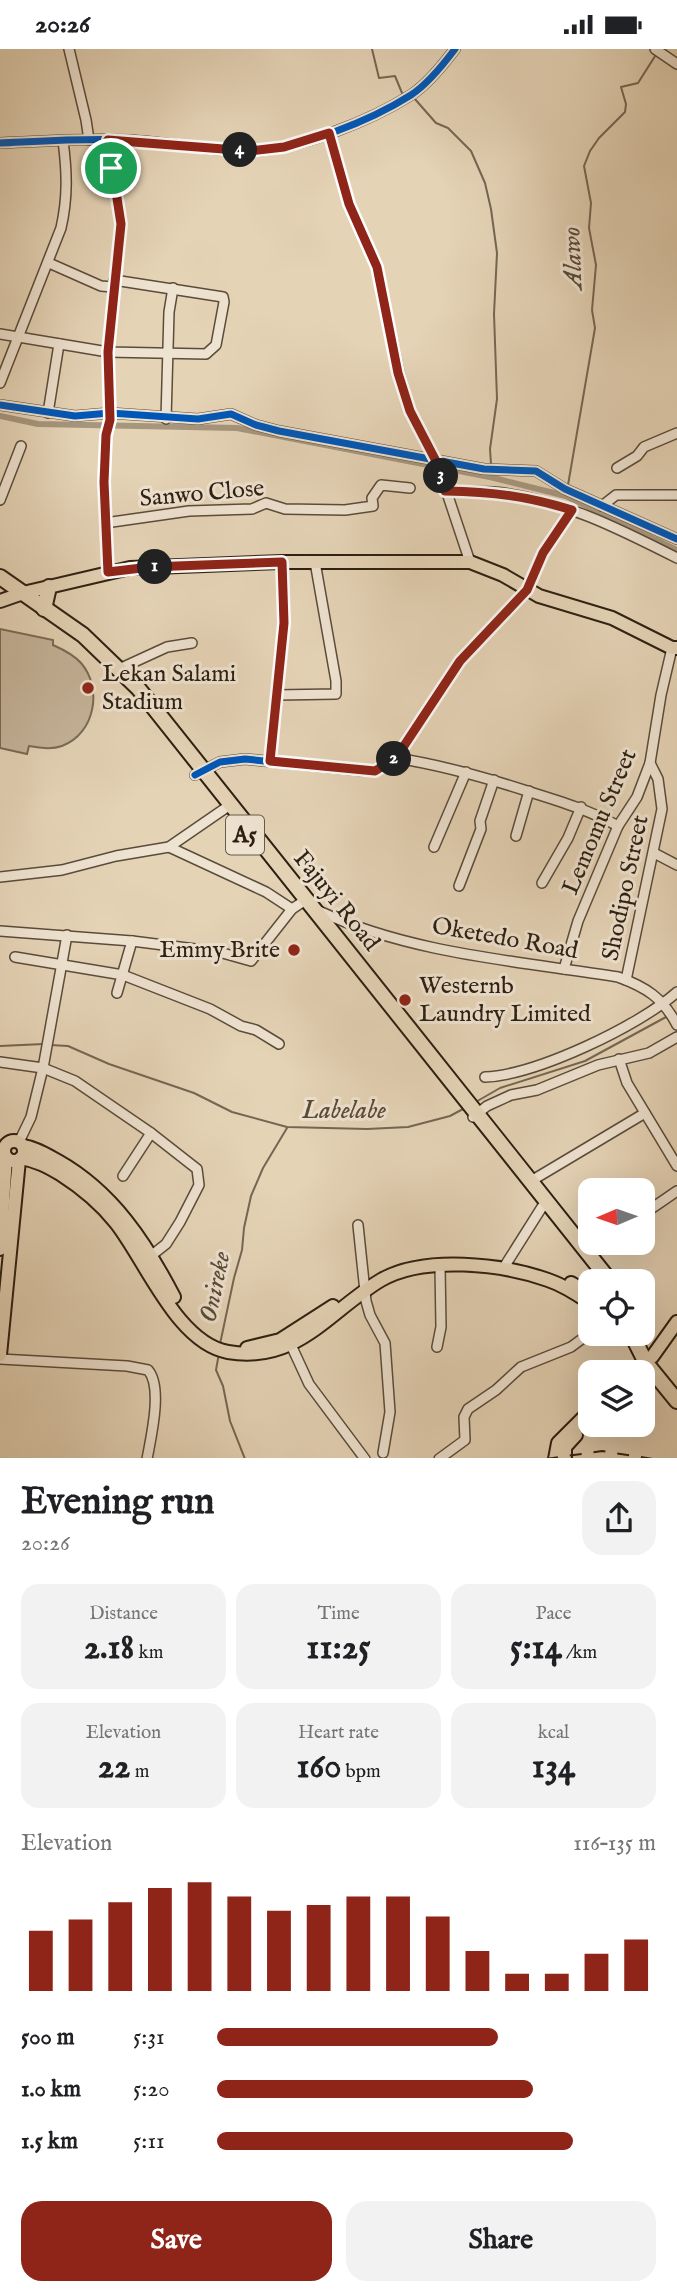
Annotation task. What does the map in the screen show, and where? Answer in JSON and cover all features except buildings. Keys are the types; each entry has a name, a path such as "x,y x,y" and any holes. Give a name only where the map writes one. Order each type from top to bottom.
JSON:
{"highway":[{"name":"Fajuyi Road","path":"0,577 12,597 44,609 83,635 119,669 138,688 199,773"},
{"name":"Fajuyi Road","path":"0,586 91,650 130,692 199,773 302,907 332,937 458,1095 531,1181 578,1230"},
{"path":"44,609 49,587"},
{"name":"Fajuyi Road","path":"473,1113 542,1207 594,1269"},
{"path":"655,1374 677,1390"},
{"path":"655,1377 677,1401"}],"main road":[{"path":"12,597 108,572 150,567 282,562 470,562 482,565 555,602 612,618 674,648"},
{"path":"0,1249 12,1148"},
{"path":"12,1148 47,1155 88,1181 119,1210 152,1255 172,1301"},
{"path":"12,1148 80,1187 100,1204 172,1301 200,1330 220,1347 249,1355 266,1354 291,1345 384,1272 423,1262 450,1260 506,1264 540,1271 578,1288"},
{"path":"0,1357 12,1148"},
{"path":"220,1347 256,1347 280,1341 365,1287 399,1273 440,1266 475,1265 524,1273 551,1281 578,1296"},
{"path":"649,1360 677,1322"},
{"path":"555,1458 578,1425"},
{"path":"563,1443 578,1431"},
{"path":"563,1443 565,1458"}],"street":[{"path":"69,49 89,140"},
{"path":"0,142 108,140 249,151 284,147 329,133 411,95 455,49"},
{"path":"658,51 677,64"},
{"path":"329,133 349,204 377,267 398,373 410,411 435,460 470,562"},
{"path":"108,140 120,212 108,352 110,417 106,435 104,482 108,572"},
{"path":"0,383 49,263 66,207 68,177 63,141"},
{"path":"0,334 108,352 206,353 216,345 224,302 223,297 218,294 173,288 114,284 101,286 49,263"},
{"path":"166,419 169,312 173,288"},
{"path":"48,413 59,344"},
{"path":"0,405 75,416 198,419 231,414 279,431 491,469 536,471 567,490 677,539"},
{"path":"617,468 637,456 644,447 677,433"},
{"path":"0,500 21,446"},
{"name":"Sanwo Close","path":"105,523 189,511 252,509 266,503 285,509 360,508 373,506 372,498 381,485 410,488"},
{"path":"444,486 496,492 572,510 677,558"},
{"path":"602,506 616,495 677,495"},
{"path":"199,773 210,765 232,759 375,771 396,758 460,661 527,590 543,553 572,510"},
{"path":"270,761 284,623 282,562"},
{"path":"277,695 336,694 316,562"},
{"path":"119,669 167,647 192,643"},
{"name":"Lemomu Street","path":"564,969 578,921 618,826 637,797 650,763 661,695 674,648"},
{"path":"396,758 494,780 581,807 618,826"},
{"name":"Shodipo Street","path":"626,979 662,809 658,779 650,763"},
{"path":"434,847 466,772"},
{"path":"459,886 481,829 480,821 494,780"},
{"path":"516,836 529,791"},
{"path":"542,883 568,838 581,807"},
{"path":"0,877 62,870 116,856 169,847 227,808"},
{"name":"Oketedo Road","path":"169,847 266,893 347,924 437,948 626,979 643,986 663,1004 675,1020"},
{"path":"654,853 677,865"},
{"path":"0,931 132,941 219,952 251,961 302,907"},
{"path":"332,937 347,924"},
{"path":"12,1148 31,1117 57,998 67,935"},
{"path":"117,993 132,941"},
{"path":"15,957 123,975 210,1009 241,1026 256,1030 278,1044"},
{"path":"485,1077 513,1073 554,1059 629,1025 667,1002 677,992"},
{"path":"473,1113 511,1095 537,1090 597,1065 649,1053 677,1038"},
{"path":"619,1059 627,1083 677,1167"},
{"path":"0,1062 43,1068 75,1081 151,1133 197,1169 199,1185 166,1244 152,1255"},
{"path":"531,1181 645,1113"},
{"path":"123,1176 151,1133"},
{"path":"655,1206 677,1191"},
{"path":"506,1264 542,1207"},
{"path":"358,1225 366,1301 370,1315 385,1343 390,1412 383,1453"},
{"path":"438,1347 441,1327 440,1266"},
{"path":"439,1458 465,1440 464,1417 468,1409 496,1390 521,1367 578,1342"},
{"path":"291,1345 309,1384 365,1458"},
{"path":"0,1357 127,1366 148,1370 153,1379 155,1394 147,1458"}],"shaded area":[{"path":"0,629 53,640 53,645 75,657 88,673 92,685 92,709 82,731 73,740 54,748 29,746 27,754 0,748"}],"waterway":[{"path":"372,49 379,78 395,76 402,93 406,95"},
{"name":"Alawo","path":"568,485 595,328 592,310 596,265 589,228 591,203 584,166 599,138 625,112 626,104 621,87 638,83 657,53"},
{"path":"414,98 436,123 448,128 471,151 485,183 491,209 497,253 494,314 497,399 490,449 491,464"},
{"path":"0,416 38,424 237,428 490,477 566,496 677,550"},
{"name":"Labelabe","path":"474,1103 500,1088 585,1061 666,1017"},
{"name":"Labelabe","path":"0,1046 44,1044"},
{"name":"Labelabe","path":"50,1045 68,1046 109,1064 194,1093 232,1112 287,1127 408,1127 450,1116 463,1109"},
{"name":"Onireke","path":"220,1344 242,1250 251,1196 263,1168 287,1128"},
{"name":"Onireke","path":"219,1353 216,1370 223,1386 230,1421 245,1458"}],"railway":[{"path":"553,1458 602,1451 647,1458"}],"cycle path":[{"path":"0,143 128,140 236,151 291,145 355,124 394,105 423,85 455,49"},
{"path":"0,405 75,416 110,413 198,419 231,414 279,431 484,469 536,471 565,489 677,539"},
{"path":"195,775 220,762 245,759 365,771 385,766 396,758 460,661 527,590 543,553 572,510"}],"place":[{"name":"Lekan Salami Stadium","path":"88,688"},
{"name":"Emmy Brite","path":"294,950"},
{"name":"Westernb Laundry Limited","path":"405,1000"}],"route":[{"path":"329,133 349,204 377,267 398,373 410,411 437,463 445,491 496,492 572,510 543,553 527,590 460,661 396,758 375,771 270,761 284,623 282,562 130,568 108,572 104,456 110,420 108,352 121,224 111,168 108,140 249,151 284,147 329,133"}]}
